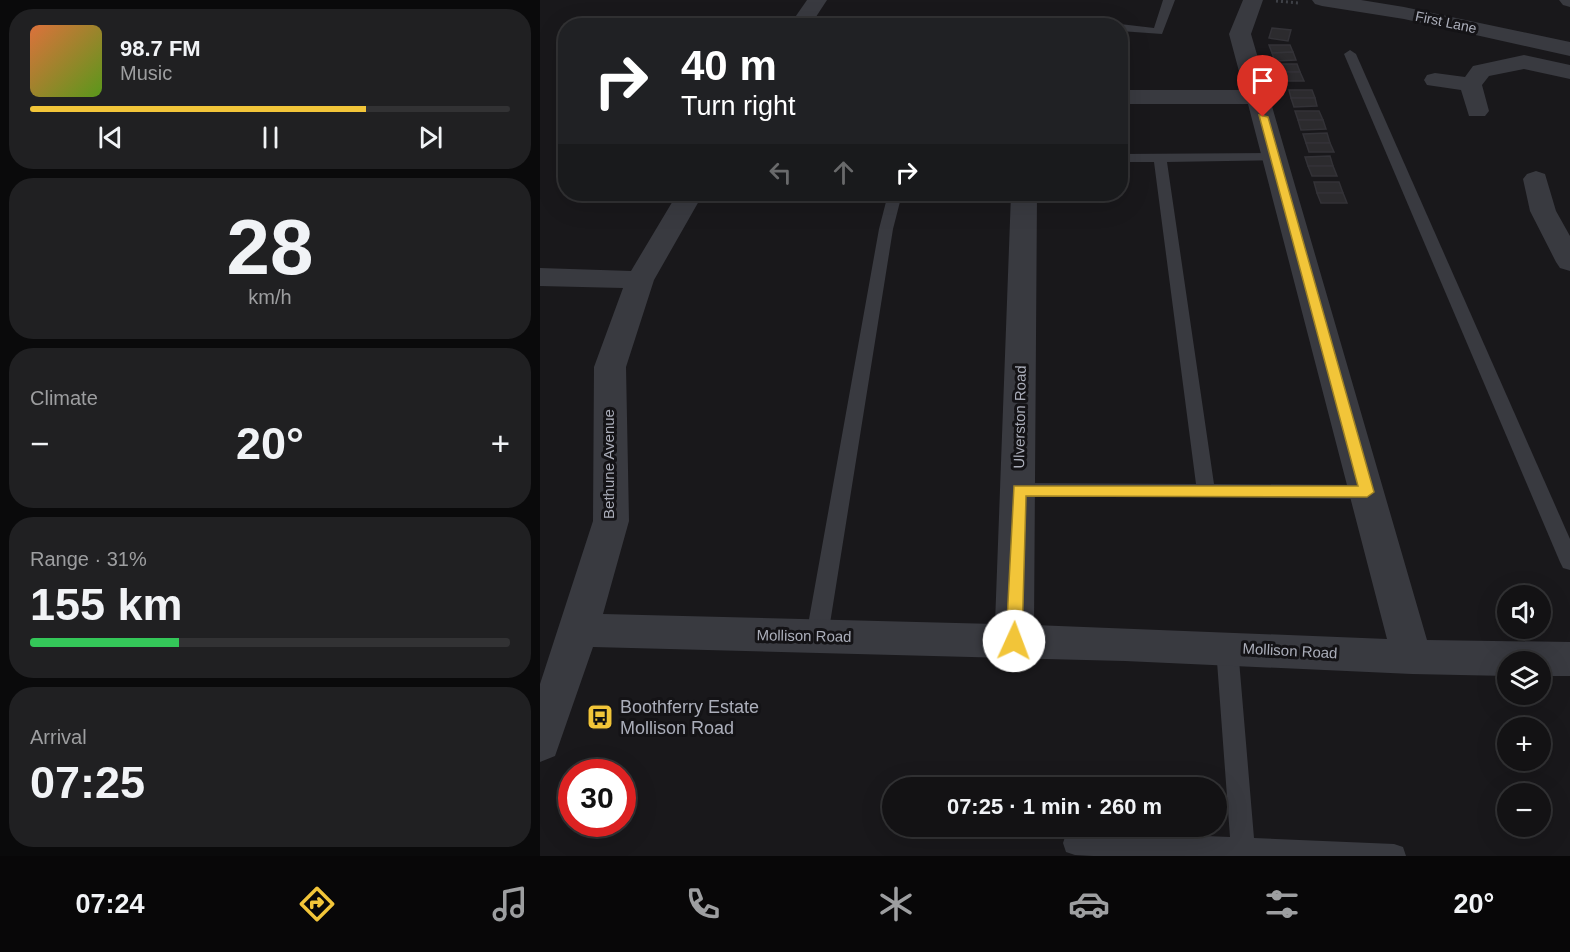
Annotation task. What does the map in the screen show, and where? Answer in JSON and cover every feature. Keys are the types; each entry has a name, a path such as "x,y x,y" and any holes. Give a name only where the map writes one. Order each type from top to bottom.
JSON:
{"street":[{"path":"805,18 817,0"},
{"path":"1253,0 1240,34 1412,657"},
{"name":"First Lane","path":"1322,0 1404,13 1570,49"},
{"path":"1471,85 1481,71 1524,62 1570,72"},
{"path":"1435,80 1471,85"},
{"path":"1471,85 1478,111"},
{"path":"1128,97 1256,93"},
{"path":"1536,179 1543,211 1570,262"},
{"name":"Bethune Avenue","path":"540,742 579,630 611,521 610,367 640,280 686,201"},
{"name":"Ulverston Road","path":"1014,641 1024,201"},
{"path":"540,277 640,280"},
{"name":"Mollison Road","path":"579,630 1014,641 1412,657 1570,659"}],"lane":[{"path":"1128,28 1158,32 1169,0"},
{"path":"1350,54 1570,562"},
{"path":"1128,158 1274,157"},
{"path":"1160,158 1206,491"},
{"path":"817,636 886,229 894,201"},
{"path":"1019,490 1367,492"},
{"path":"1227,648 1243,850"},
{"path":"1075,843 1394,856"}],"building":[{"path":"1272,28 1291,30 1288,41 1269,38"},
{"path":"1269,45 1290,45 1293,52 1272,53"},
{"path":"1293,52 1296,60 1275,61 1272,53"},
{"path":"1275,64 1297,64 1300,72 1278,72"},
{"path":"1278,72 1300,72 1304,81 1281,81"},
{"path":"1289,90 1312,90 1315,98 1291,98"},
{"path":"1291,98 1315,98 1317,106 1294,107"},
{"path":"1295,111 1319,111 1323,120 1298,120"},
{"path":"1298,120 1323,120 1326,129 1301,130"},
{"path":"1327,133 1330,143 1306,143 1303,134"},
{"path":"1306,143 1330,143 1334,152 1309,152"},
{"path":"1330,156 1333,166 1308,166 1305,157"},
{"path":"1308,166 1333,166 1337,176 1312,176"},
{"path":"1314,182 1339,182 1343,193 1317,193"},
{"path":"1317,193 1343,193 1347,203 1321,203"}],"place":[{"name":"Boothferry Estate Mollison Road","path":"600,717"}],"route":[{"path":"1014,641 1019,490 1367,492 1263,117"}]}
